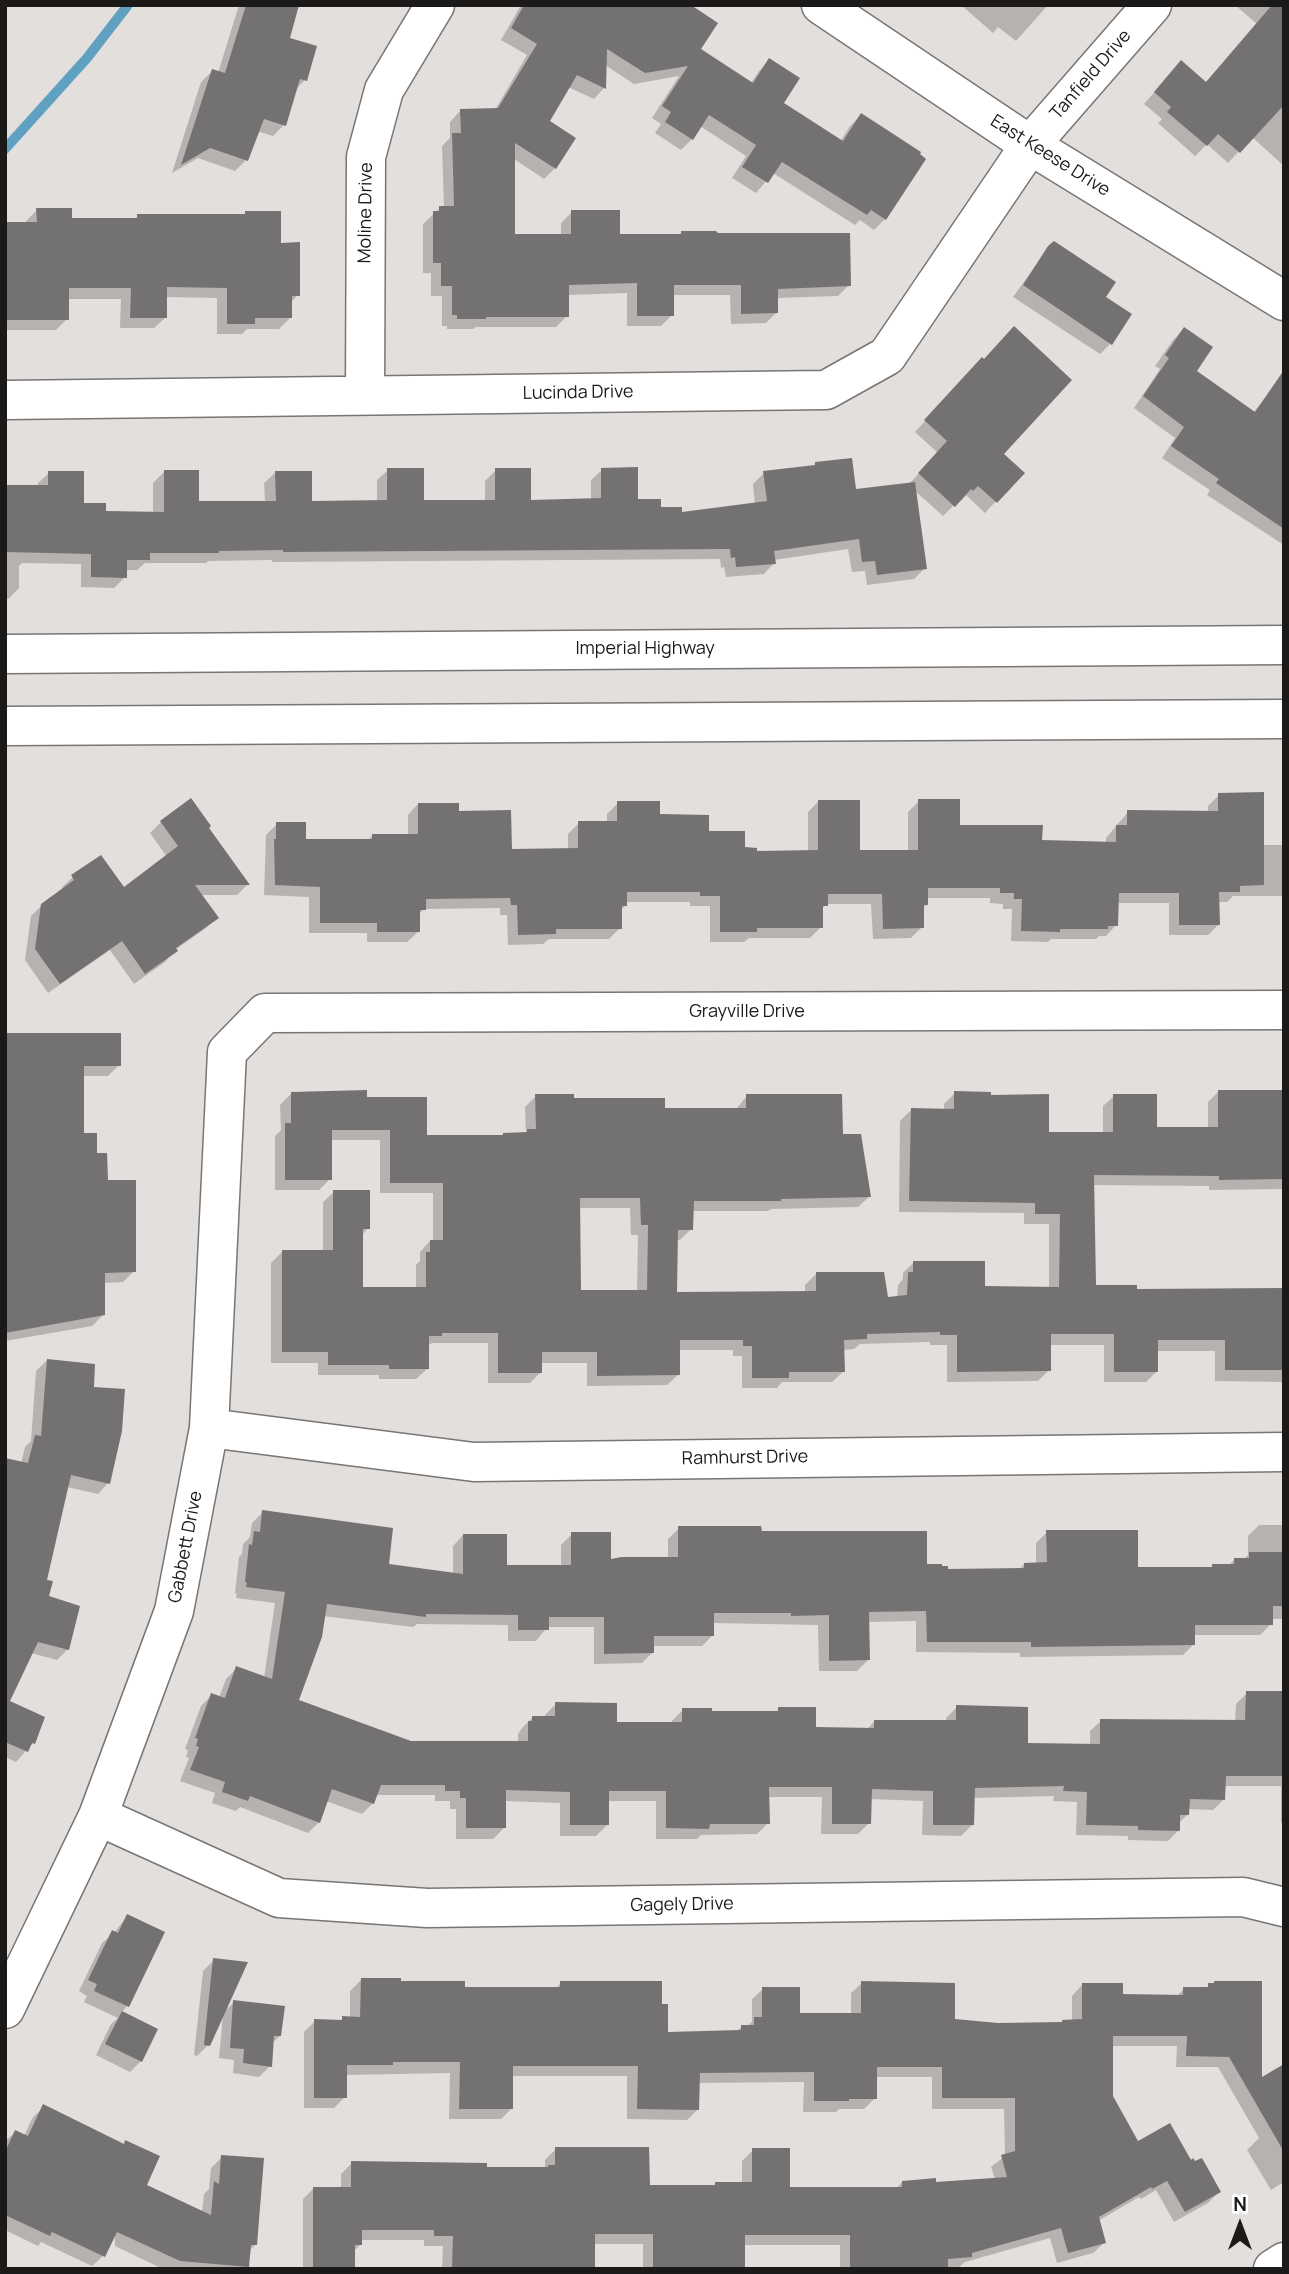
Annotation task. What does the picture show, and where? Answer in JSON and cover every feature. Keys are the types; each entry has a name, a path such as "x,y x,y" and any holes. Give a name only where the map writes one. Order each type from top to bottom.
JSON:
{"street":[{"name":"Moline Drive","path":"365,395 366,158 384,90 435,5"},
{"name":"East Keese Drive","path":"821,5 1030,145 1284,301"},
{"name":"Tanfield Drive","path":"1030,145 1152,5"},
{"name":"Lucinda Drive","path":"5,400 825,390 887,356 1030,145"},
{"name":"Imperial Highway","path":"5,654 1284,645"},
{"path":"5,726 1284,719"},
{"name":"Grayville Drive","path":"227,1052 265,1013 1284,1010"},
{"name":"Gabbett Drive","path":"5,2009 98,1816 174,1611 209,1428 227,1052"},
{"name":"Ramhurst Drive","path":"209,1428 474,1462 1284,1452"},
{"name":"Gagely Drive","path":"98,1816 279,1898 427,1908 1243,1897 1284,1907"},
{"path":"1273,2269 1284,2262"}],"building":[{"path":"246,5 299,5 290,38 317,46 307,81 300,79 286,126 264,119 248,161 210,148 181,165 212,69 225,73"},
{"path":"524,5 691,5 718,23 701,49 753,83 769,58 800,78 784,103 843,141 861,113 921,152 926,159 886,220 871,210 867,215 782,162 768,183 742,167 756,145 709,115 693,140 665,122 671,112 662,106 688,66 645,73 607,49 606,89 577,75 550,121 576,138 556,169 515,143 515,234 571,234 571,210 620,210 620,234 681,234 681,231 850,233 851,286 778,289 778,313 741,314 741,285 674,285 674,316 637,316 637,283 569,285 569,317 457,319 457,315 452,315 452,286 441,286 441,263 433,263 433,211 439,211 439,206 454,206 452,133 461,133 460,109 498,108 537,44 511,28"},
{"path":"1272,5 1284,5 1284,105 1240,153 1218,134 1207,146 1167,112 1171,107 1154,92 1181,60 1206,82"},
{"path":"36,208 72,208 72,218 137,218 137,214 245,214 245,211 281,211 281,243 300,242 300,296 292,296 292,318 255,318 255,324 227,324 227,288 167,287 167,318 130,318 131,288 69,288 69,320 5,320 5,222 37,222"},
{"path":"1054,241 1116,282 1106,297 1132,314 1112,345 1023,285"},
{"path":"1014,326 1072,380 1004,454 1025,473 997,503 978,486 973,491 971,489 955,507 918,473 947,441 924,420"},
{"path":"1184,327 1213,347 1197,371 1255,412 1284,370 1284,529 1216,483 1219,479 1171,446 1184,427 1143,396 1169,358 1165,355"},
{"path":"852,458 856,489 915,482 927,569 877,575 875,561 862,562 859,539 774,551 776,564 736,567 735,557 731,558 730,549 150,553 150,560 127,560 127,578 91,577 91,554 5,552 5,485 48,485 48,471 84,471 84,503 106,503 106,511 164,512 164,470 199,470 199,501 276,501 275,471 312,471 312,501 387,500 387,468 424,468 424,500 495,500 495,468 531,468 531,500 601,498 601,468 638,467 638,499 661,499 661,507 682,507 682,512 767,501 763,471"},
{"path":"1264,792 1264,885 1240,886 1240,892 1219,892 1220,925 1179,925 1179,893 1119,893 1118,926 1108,926 1108,929 1060,929 1060,932 1021,931 1022,899 1014,899 1014,893 1000,893 1000,888 928,888 928,905 924,905 924,928 883,929 882,894 828,894 828,906 823,906 823,928 757,928 757,932 720,932 720,896 700,896 700,892 627,892 627,906 622,906 622,929 556,929 556,934 518,935 517,905 511,905 510,898 426,899 426,910 420,910 420,932 377,932 377,923 320,923 320,887 275,885 276,822 306,822 306,839 372,839 372,834 418,834 418,803 459,803 459,811 511,810 512,849 578,848 578,821 617,821 617,801 660,801 660,814 709,815 709,831 745,831 745,847 757,848 757,851 818,850 818,800 860,800 860,850 918,850 918,799 960,799 960,825 1043,825 1042,840 1116,842 1116,825 1127,825 1127,810 1218,811 1218,793"},
{"path":"191,798 250,885 195,885 219,918 145,974 122,941 60,984 35,949 41,904 74,880 71,875 101,855 124,887 178,846 160,821"},
{"path":"5,1033 121,1033 121,1066 84,1066 84,1133 97,1133 97,1153 107,1153 108,1180 136,1180 136,1272 105,1273 105,1315 5,1333"},
{"path":"367,1090 367,1097 427,1097 427,1135 503,1135 536,1129 535,1094 574,1094 574,1098 665,1098 665,1108 746,1108 746,1094 842,1094 843,1134 861,1134 871,1197 694,1201 693,1230 678,1230 677,1292 816,1291 816,1272 884,1272 888,1297 907,1295 908,1272 913,1272 913,1261 985,1261 985,1286 1059,1287 1060,1214 1035,1214 1035,1203 909,1201 911,1108 954,1109 954,1091 991,1092 991,1095 1049,1094 1049,1132 1113,1132 1113,1094 1157,1094 1157,1127 1218,1127 1218,1090 1284,1090 1284,1179 1219,1180 1219,1176 1094,1175 1096,1285 1137,1285 1137,1289 1284,1288 1284,1370 1225,1370 1225,1340 1158,1340 1158,1372 1114,1372 1114,1334 1051,1334 1051,1371 957,1372 957,1335 940,1335 940,1332 867,1334 867,1339 844,1340 845,1372 789,1372 789,1378 752,1378 752,1346 743,1346 743,1340 680,1340 680,1375 597,1376 597,1352 542,1352 542,1373 498,1373 498,1333 442,1333 442,1336 429,1336 429,1369 389,1369 389,1365 328,1365 328,1352 282,1352 282,1250 333,1250 333,1190 370,1190 370,1229 363,1229 363,1287 426,1287 426,1252 430,1252 430,1240 443,1240 443,1183 390,1183 390,1130 332,1130 332,1180 285,1180 285,1123 291,1123 291,1092","holes":["580,1198 640,1198 641,1225 648,1225 647,1290 581,1290"]},
{"path":"47,1359 95,1364 94,1387 125,1389 122,1431 110,1484 71,1475 47,1580 53,1581 49,1596 80,1606 69,1650 38,1642 10,1701 45,1717 35,1744 32,1743 28,1752 5,1742 5,1458 28,1463 35,1435 41,1436"},
{"path":"262,1510 393,1528 389,1564 463,1574 463,1534 507,1534 507,1565 571,1565 571,1532 611,1532 611,1559 678,1557 678,1526 761,1526 762,1531 927,1531 927,1564 942,1564 948,1566 948,1569 1024,1568 1024,1563 1047,1562 1046,1530 1138,1530 1138,1567 1212,1567 1212,1564 1234,1564 1234,1558 1249,1558 1249,1552 1284,1552 1284,1606 1273,1606 1273,1625 1195,1625 1195,1645 1031,1647 1031,1642 927,1642 926,1611 869,1612 870,1660 829,1661 829,1615 714,1613 714,1636 654,1636 654,1653 604,1654 604,1617 549,1617 549,1630 518,1630 518,1615 426,1614 426,1617 327,1604 322,1637 299,1700 411,1741 528,1741 528,1721 532,1721 532,1716 555,1716 555,1702 617,1703 617,1722 682,1722 682,1708 778,1711 778,1707 816,1707 816,1727 874,1728 874,1720 956,1720 956,1705 1028,1707 1028,1743 1100,1744 1100,1719 1245,1720 1246,1691 1284,1691 1284,1776 1226,1776 1225,1800 1190,1799 1189,1815 1180,1815 1180,1831 1138,1830 1138,1826 1086,1825 1087,1792 1063,1791 1064,1786 975,1788 974,1825 933,1825 933,1791 872,1789 871,1824 832,1824 832,1787 769,1787 770,1824 710,1824 709,1829 666,1828 666,1791 609,1791 609,1825 570,1825 570,1792 506,1790 506,1828 466,1828 466,1798 460,1798 460,1791 445,1791 445,1785 381,1785 374,1804 332,1789 320,1823 250,1796 248,1801 222,1792 225,1782 190,1770 199,1747 196,1746 198,1739 195,1738 211,1693 225,1698 236,1666 272,1679 285,1592 246,1587 245,1582 249,1544 252,1545 254,1531 260,1532"},
{"path":"127,1914 165,1932 129,2007 94,1991 97,1984 88,1980 112,1930 118,1933"},
{"path":"213,1958 248,1962 210,2046 204,2045"},
{"path":"361,1978 465,1981 465,1987 560,1987 560,1981 662,1981 662,2004 668,2004 668,2032 741,2030 741,2025 754,2025 754,2017 762,2017 762,1987 800,1987 800,2013 861,2013 861,1981 955,1983 955,2019 998,2023 1082,2019 1082,1983 1123,1983 1123,1994 1183,1995 1183,1987 1208,1987 1208,1983 1214,1981 1262,1981 1262,2077 1284,2064 1284,2152 1229,2057 1186,2056 1187,2036 1113,2036 1113,2096 1138,2141 1170,2123 1191,2160 1202,2158 1221,2192 1185,2212 1167,2181 1152,2189 1151,2187 1099,2217 1106,2243 1068,2253 1061,2228 972,2253 972,2257 948,2259 948,2267 908,2269 850,2267 850,2235 745,2235 745,2268 705,2268 653,2267 653,2234 595,2234 595,2267 452,2268 453,2236 434,2236 434,2230 362,2230 362,2245 355,2245 355,2268 313,2268 313,2187 351,2187 351,2161 487,2163 487,2167 548,2167 555,2165 555,2147 649,2147 650,2185 715,2185 715,2182 752,2182 752,2148 790,2148 790,2187 902,2187 902,2181 936,2178 936,2182 1007,2177 1001,2155 1015,2151 1015,2098 942,2098 942,2067 877,2067 877,2099 849,2101 814,2101 814,2072 700,2073 699,2110 637,2109 638,2066 513,2066 513,2109 459,2109 460,2062 393,2062 393,2065 347,2065 347,2098 314,2098 314,2019 342,2020 342,2016 360,2017"},
{"path":"233,2000 285,2006 281,2036 274,2036 272,2067 243,2063 244,2049 230,2048"},
{"path":"122,2011 158,2029 142,2062 105,2044"},
{"path":"43,2104 124,2144 125,2140 160,2156 147,2185 211,2215 214,2181 219,2184 221,2155 264,2158 257,2245 251,2245 249,2267 180,2261 117,2232 105,2257 52,2232 50,2236 5,2215 5,2152 15,2130 28,2136"}],"waterway":[{"path":"5,149 87,58 128,5"}]}
